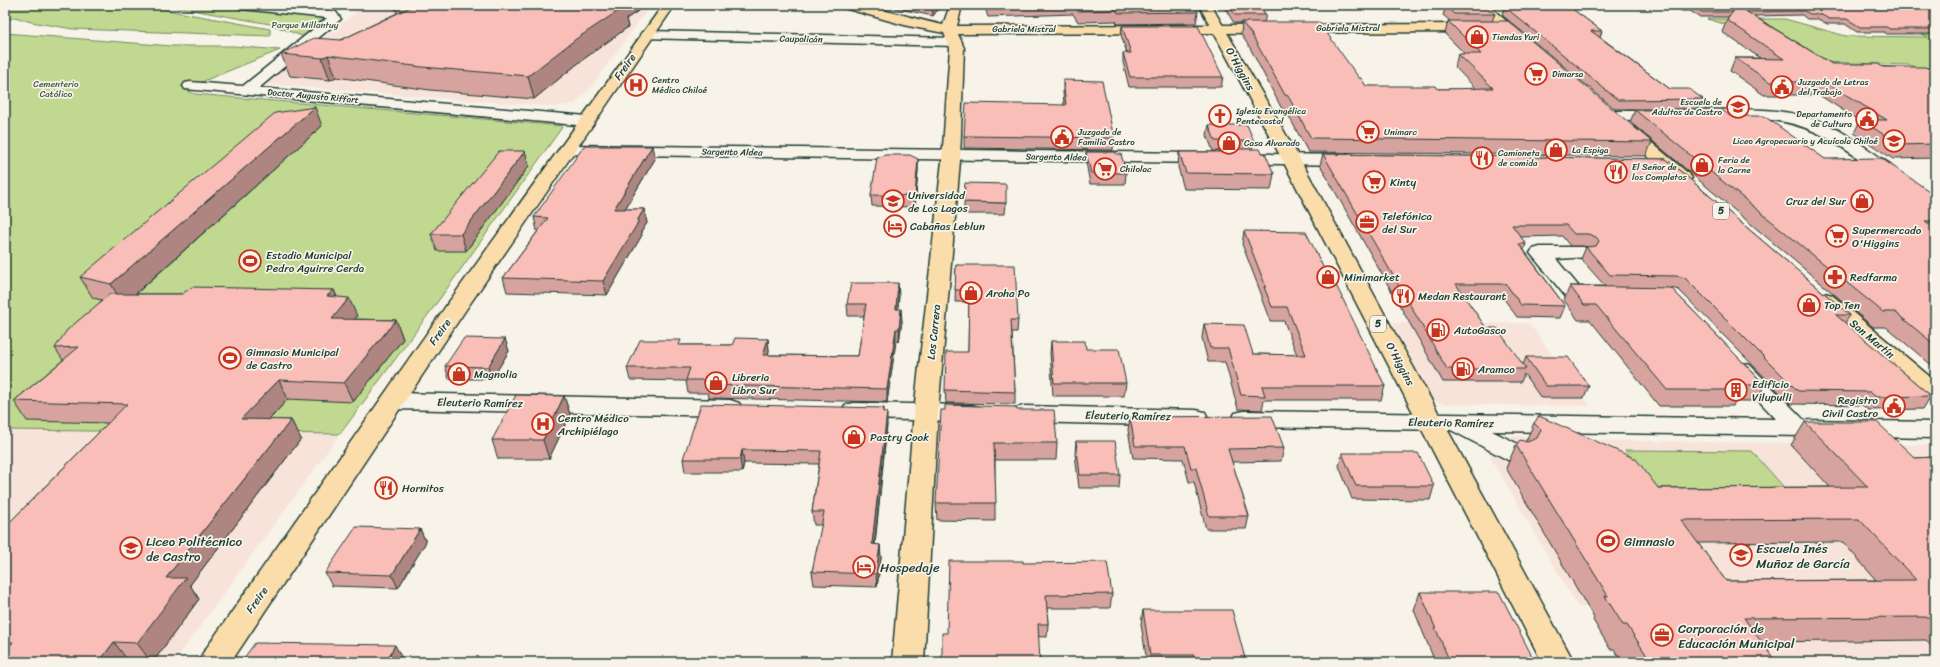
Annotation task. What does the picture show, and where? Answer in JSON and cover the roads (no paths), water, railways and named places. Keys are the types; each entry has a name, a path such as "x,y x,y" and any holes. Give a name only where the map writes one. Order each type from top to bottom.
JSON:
{"main road":[{"name":"Freire","path":"214,662 392,401 669,5"},
{"name":"Gabriela Mistral","path":"848,5 913,23 952,36 1217,28 1506,28"},
{"name":"Los Carrera","path":"908,662 926,412 951,155 957,48 952,36 950,22 956,5"},
{"name":"O'Higgins","path":"1205,5 1291,159 1443,423 1558,662"},
{"path":"1480,5 1533,51"},
{"path":"1604,111 1694,188"},
{"name":"San Martín","path":"1812,288 1935,393"}],"street":[{"name":"Doctor Augusto Riffart","path":"242,5 322,13 333,17 332,21 246,91"},
{"name":"Caupolicán","path":"647,35 952,36"},
{"path":"190,86 246,91"},
{"name":"Doctor Augusto Riffart","path":"246,91 588,121"},
{"path":"1604,111 1680,115 1762,115 1804,121 1817,125 1884,168"},
{"name":"Sargento Aldea","path":"567,150 1370,160"},
{"path":"1641,163 1665,163"},
{"path":"1583,253 1540,253 1574,294 1619,295"},
{"path":"1726,353 1797,427"},
{"name":"Eleuterio Ramírez","path":"392,401 750,408"},
{"name":"Eleuterio Ramírez","path":"830,410 1443,423 1935,430"},
{"path":"1443,423 1518,454"}],"place":[{"name":"Tiendas Yuri","path":"1477,37"},
{"name":"Dimarsa","path":"1536,74"},
{"name":"Centro Médico Chiloé","path":"636,85"},
{"name":"Juzgado de Letras del Trabajo","path":"1782,87"},
{"name":"Escuela de Adultos de Castro","path":"1738,107"},
{"name":"Iglesia Evangélica Pentecostal","path":"1220,116"},
{"name":"Departamento de Cultura","path":"1867,119"},
{"name":"Unimarc","path":"1368,132"},
{"name":"Juzgado de Familia Castro","path":"1062,137"},
{"name":"Liceo Agropecuario y Acuícola Chiloé","path":"1894,141"},
{"name":"Casa Alvarado","path":"1229,143"},
{"name":"La Espiga","path":"1556,150"},
{"name":"Camioneta de comida","path":"1482,158"},
{"name":"Feria de la Carne","path":"1702,165"},
{"name":"Chilolac","path":"1105,169"},
{"name":"El Señor de los Completos","path":"1616,172"},
{"name":"Kinty","path":"1374,182"},
{"name":"Universidad de Los Lagos","path":"893,201"},
{"name":"Cruz del Sur","path":"1862,201"},
{"name":"Telefónica del Sur","path":"1367,222"},
{"name":"Cabañas Leblun","path":"895,226"},
{"name":"Supermercado O'Higgins","path":"1837,236"},
{"name":"Estadio Municipal Pedro Aguirre Cerda","path":"250,261"},
{"name":"Minimarket","path":"1328,277"},
{"name":"Redfarma","path":"1835,277"},
{"name":"Aroha Po","path":"971,293"},
{"name":"Medan Restaurant","path":"1403,296"},
{"name":"Top Ten","path":"1809,305"},
{"name":"AutoGasco","path":"1438,330"},
{"name":"Gimnasio Municipal de Castro","path":"230,358"},
{"name":"Aramco","path":"1463,369"},
{"name":"Magnolia","path":"459,374"},
{"name":"Libreria Libro Sur","path":"716,383"},
{"name":"Edificio Vilupulli","path":"1736,390"},
{"name":"Registro Civil Castro","path":"1894,406"},
{"name":"Centro Médico Archipiélago","path":"543,424"},
{"name":"Pastry Cook","path":"854,437"},
{"name":"Hornitos","path":"386,488"},
{"name":"Gimnasio","path":"1608,541"},
{"name":"Liceo Politécnico de Castro","path":"131,548"},
{"name":"Escuela Inés Muñoz de García","path":"1741,555"},
{"name":"Hospedaje","path":"864,567"},
{"name":"Corporación de Educación Municipal","path":"1662,635"}],"park label":[{"name":"Parque Millantuy","path":"305,25"},
{"name":"Cementerio Católico","path":"56,90"}]}
